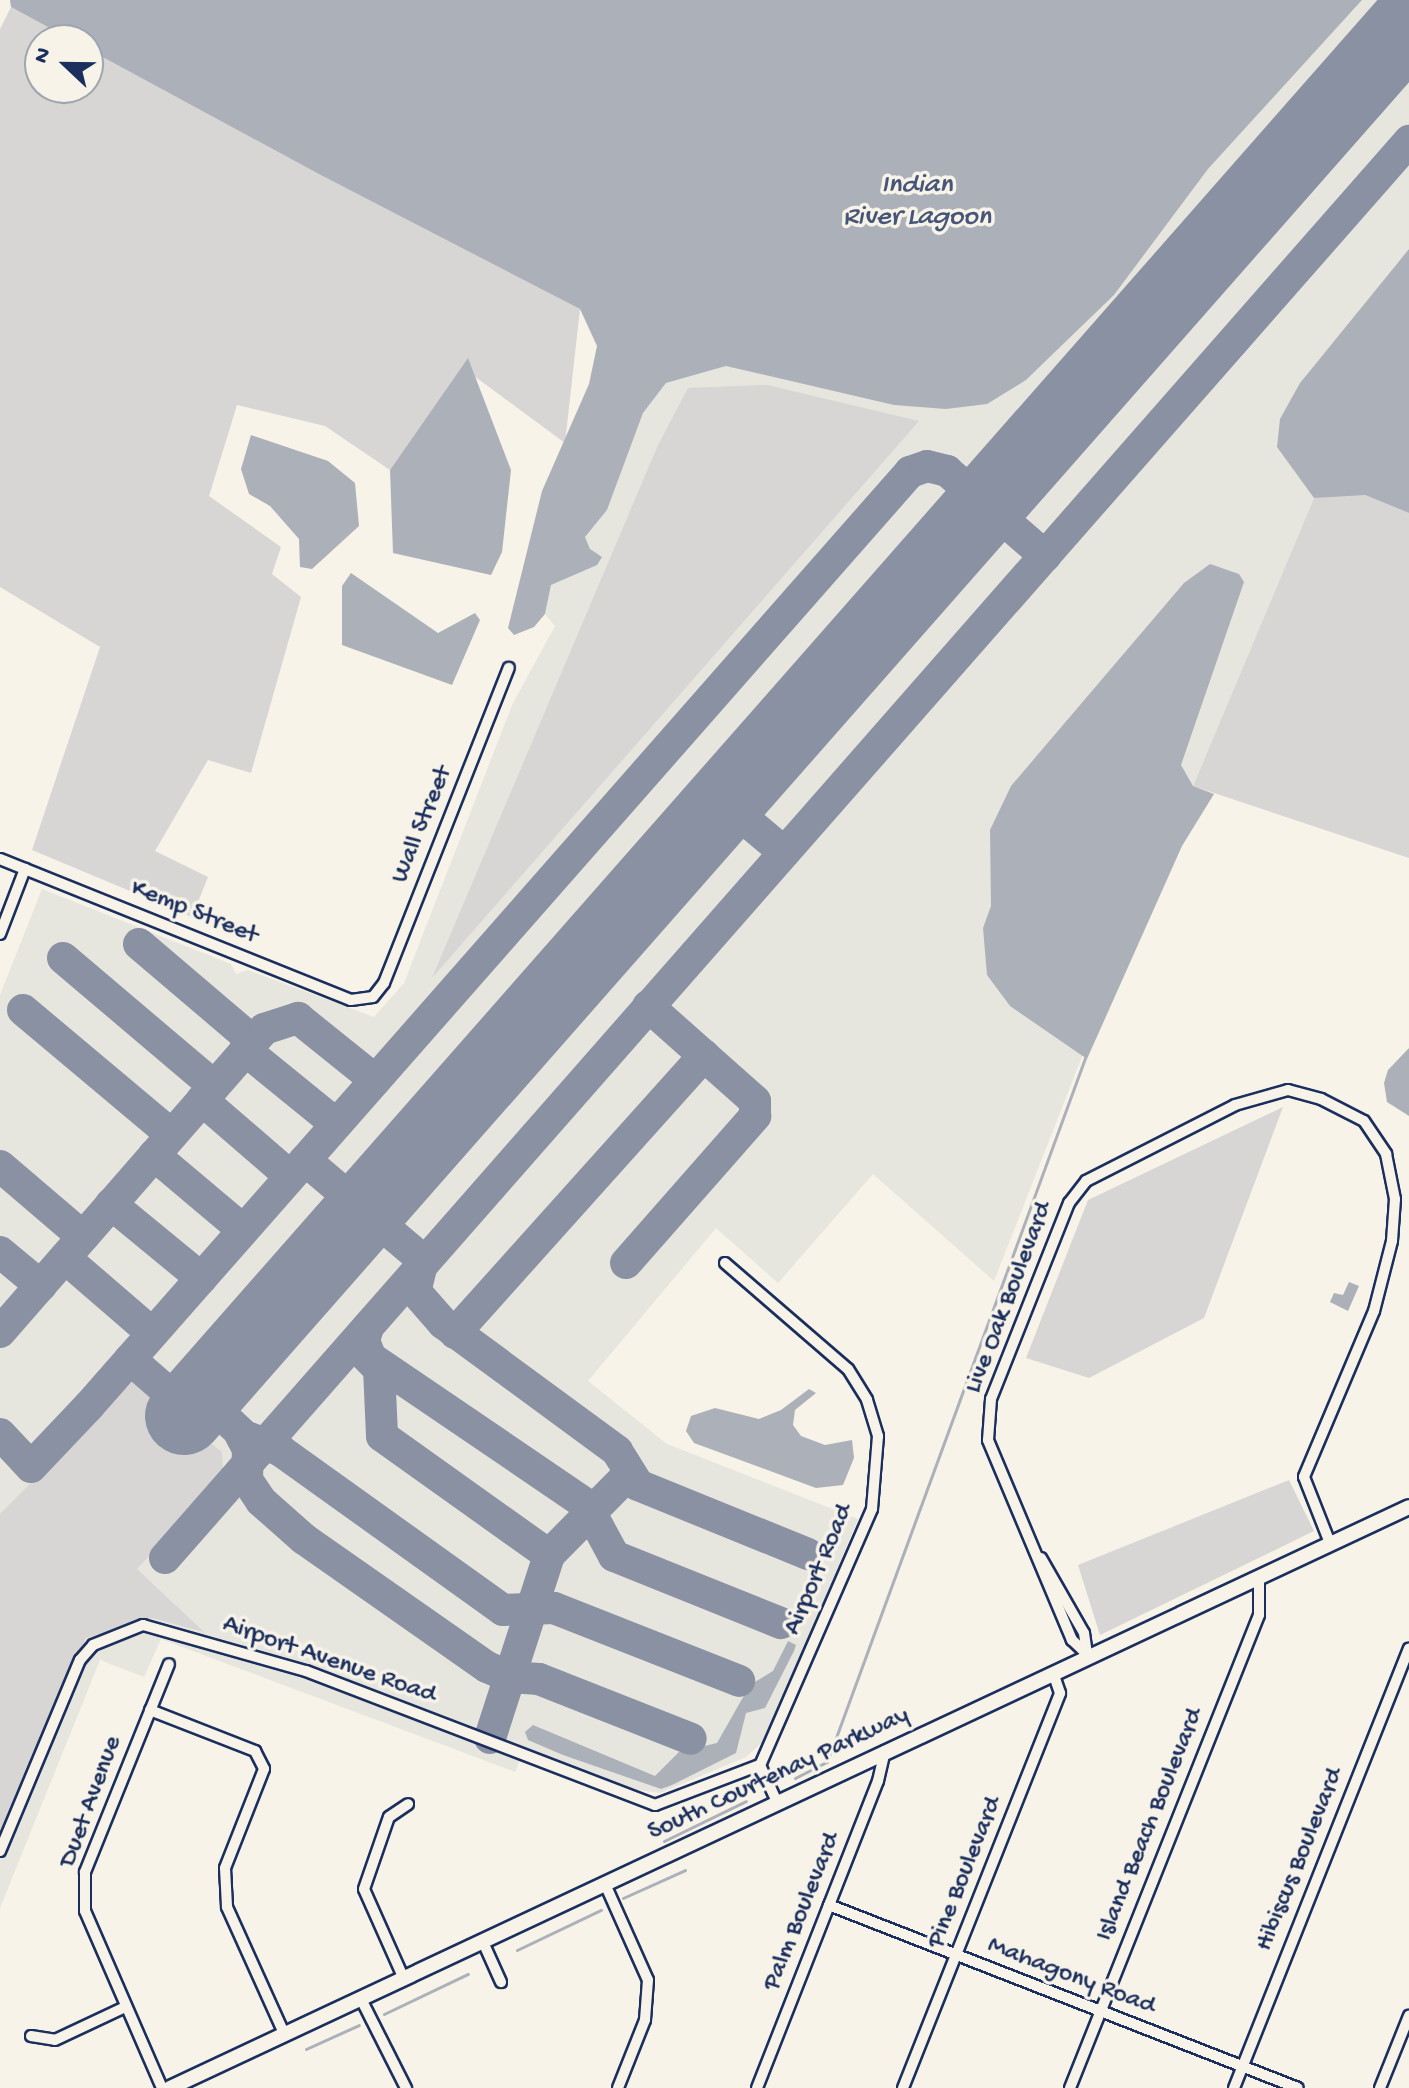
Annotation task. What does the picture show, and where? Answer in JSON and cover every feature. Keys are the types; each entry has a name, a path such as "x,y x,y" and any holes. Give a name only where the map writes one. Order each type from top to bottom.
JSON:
{"main road":[{"name":"South Courtenay Parkway","path":"170,2088 1053,1673 1087,1654 1409,1507"}],"street":[{"name":"Wall Street","path":"373,997 384,983 509,668"},
{"name":"Kemp Street","path":"0,859 351,1000 373,997"},
{"path":"0,934 25,869"},
{"name":"Live Oak Boulevard","path":"1087,1654 1084,1633 1040,1557 988,1440 991,1399 1069,1203 1086,1181 1235,1105 1288,1090 1321,1099 1364,1121 1386,1154 1395,1199 1392,1241 1374,1311 1304,1477 1330,1543"},
{"name":"Airport Road","path":"725,1263 848,1369 867,1400 878,1436 872,1509 760,1765"},
{"name":"Island Beach Boulevard","path":"1070,2088 1259,1615 1259,1576"},
{"name":"Airport Avenue Road","path":"0,1851 80,1660 93,1645 143,1625 306,1671 655,1805 760,1765"},
{"name":"Hibiscus Boulevard","path":"1234,2088 1409,1649"},
{"name":"Duet Avenue","path":"162,2088 85,1911 85,1872 169,1664"},
{"name":"Pine Boulevard","path":"903,2088 1060,1693 1053,1673"},
{"path":"150,1710 255,1751 264,1769 225,1868 227,1907 284,2033"},
{"name":"Palm Boulevard","path":"757,2088 881,1774 885,1751"},
{"path":"760,1765 777,1802"},
{"path":"404,1979 364,1889 389,1817 408,1804"},
{"path":"605,1884 648,1980 645,2020 618,2088"},
{"name":"Mahagony Road","path":"829,1905 1298,2088"},
{"path":"483,1942 501,1982"},
{"path":"361,1999 406,2088"},
{"path":"31,2036 55,2040 125,2007"},
{"path":"1380,2088 1409,2016"}],"shaded area":[{"path":"1362,0 1409,0 1409,249 1300,383 1299,475 1314,498 1123,952 994,1281 873,1174 778,1283 716,1228 588,1381 667,1444 858,1519 766,1739 746,1757 660,1793 638,1790 525,1748 515,1772 161,1639 144,1677 100,1660 0,1908 0,995 42,889 231,964 236,974 248,970 374,1017 404,983 513,703 555,626 545,614 551,585 563,580 590,549 585,537 607,510 643,413 666,383 726,366 1026,380 1114,295 1208,169"},
{"path":"11,7 43,24 24,24 24,104 104,104 104,56 580,309 565,443 462,367 390,470 325,426 237,405 209,496 281,547 272,574 301,597 251,773 208,760 155,851 208,877 192,917 32,850 100,647 0,587 0,29"},
{"path":"767,385 919,421 432,978 658,445 688,388"},
{"path":"1341,494 1365,495 1409,513 1409,858 1193,786 1314,498"},
{"path":"1283,1107 1204,1318 1089,1378 1026,1358 1088,1200"},
{"path":"132,1381 222,1452 223,1476 137,1569 204,1632 152,1618 86,1638 0,1832 0,1514"},
{"path":"1289,1480 1314,1531 1100,1635 1078,1565"}],"water":[{"name":"Indian River Lagoon","path":"10,0 1362,0 1208,169 1114,295 1026,380 987,404 946,409 894,405 726,366 666,383 643,413 607,510 585,537 590,549 602,557 597,565 551,585 545,614 534,627 514,635 508,628 542,491 589,384 597,346 580,309 319,174 104,58 104,24 42,24 11,7"},
{"path":"1409,249 1409,513 1365,495 1314,498 1277,447 1280,419 1300,383"},
{"path":"468,358 511,470 502,552 491,575 393,553 390,470"},
{"path":"251,435 328,461 355,483 359,526 312,569 300,567 299,539 270,506 249,494 241,469"},
{"path":"1210,564 1239,574 1244,582 1181,765 1193,786 1214,794 1182,846 1087,1059 1010,1006 987,975 983,928 991,906 990,830 1011,786 1184,583"},
{"path":"351,573 438,633 475,613 480,620 452,685 342,645 342,586"},
{"path":"1409,1048 1409,1116 1387,1102 1384,1083 1388,1070"},
{"path":"1349,1282 1359,1286 1348,1311 1330,1302 1334,1293 1343,1295"},
{"path":"809,1389 816,1393 795,1410 793,1425 801,1436 825,1445 852,1440 854,1458 843,1485 816,1488 694,1443 686,1431 691,1416 715,1408 759,1419 781,1410"},
{"path":"788,1641 796,1645 794,1651 765,1708 746,1713 736,1753 661,1789 563,1755 528,1740 525,1732 533,1725 655,1776 679,1752 717,1743 750,1685 773,1671"}],"waterway":[{"path":"795,1778 827,1762 1085,1058"},
{"path":"664,1841 746,1801"},
{"path":"623,1898 685,1870"},
{"path":"517,1950 601,1910"},
{"path":"384,2014 468,1974"},
{"path":"306,2049 359,2025"}],"taxiway":[{"path":"165,1558 1409,141"},
{"path":"0,1434 31,1467 88,1407 910,472 927,466 947,471 1045,556"},
{"path":"724,802 784,852"},
{"path":"139,944 253,1041"},
{"path":"63,958 214,1086"},
{"path":"626,1263 755,1116 755,1101 648,1006"},
{"path":"23,1010 172,1135"},
{"path":"0,1332 264,1029 298,1018 375,1080"},
{"path":"245,1050 336,1124"},
{"path":"455,1333 704,1055"},
{"path":"202,1100 290,1176"},
{"path":"154,1155 243,1230"},
{"path":"305,1160 423,1260 415,1291 443,1323 617,1451 638,1485 808,1554"},
{"path":"0,1166 83,1237"},
{"path":"111,1204 201,1278"},
{"path":"0,1252 41,1286"},
{"path":"65,1258 152,1333"},
{"path":"368,1327 364,1341 371,1358 586,1504 614,1556 781,1623"},
{"path":"364,1354 379,1369 382,1436 549,1555"},
{"path":"130,1359 162,1387 182,1395 197,1395 217,1380 224,1417 257,1448"},
{"path":"240,1434 248,1449 247,1480 261,1501 304,1539 487,1667 510,1677 539,1679 691,1739"},
{"path":"247,1437 281,1451 503,1610 554,1608 739,1681"},
{"path":"490,1738 549,1555 629,1474"}],"runway":[{"path":"184,1416 1409,23"}]}
